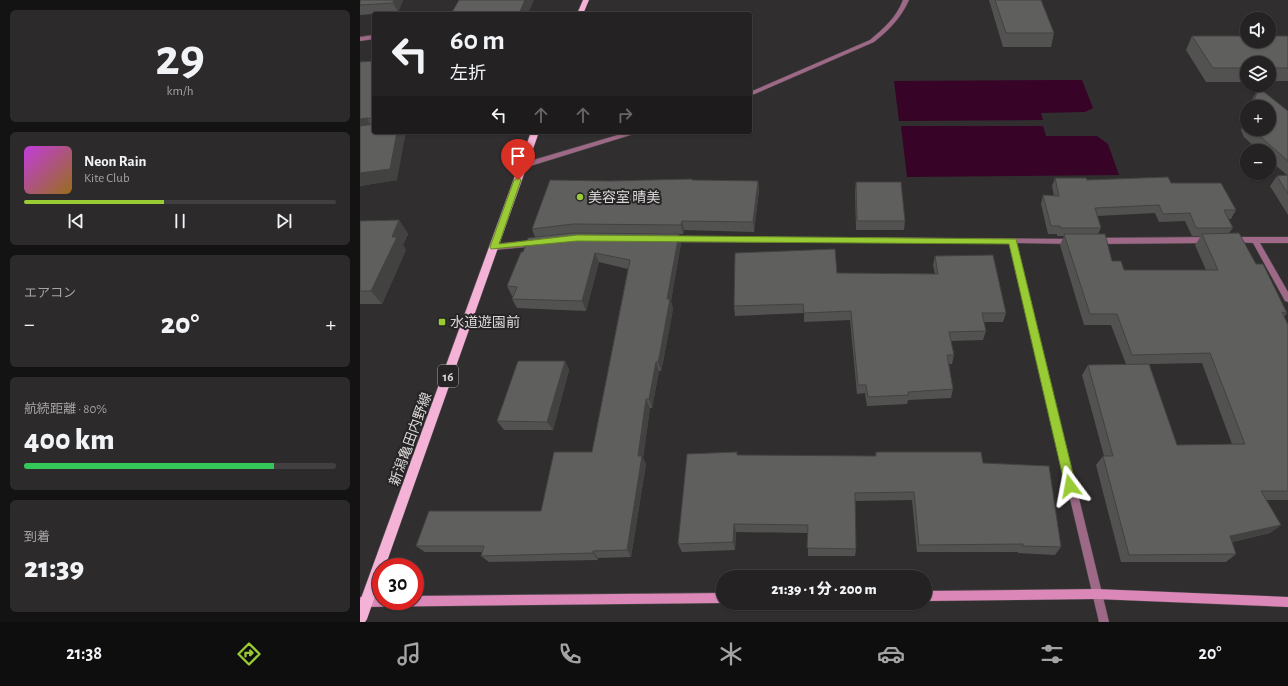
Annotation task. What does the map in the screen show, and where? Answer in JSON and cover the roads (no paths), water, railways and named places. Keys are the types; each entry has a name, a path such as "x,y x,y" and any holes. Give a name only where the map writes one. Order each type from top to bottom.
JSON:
{"main road":[{"path":"581,12 586,0"},
{"name":"新潟亀田内野線","path":"360,619 363,602 534,134"}],"street":[{"path":"752,93 872,41 890,27 902,13 906,0"},
{"path":"360,38 372,37"},
{"path":"522,166 628,134"},
{"path":"664,239 1013,241 1288,240"},
{"path":"1255,240 1288,299"},
{"path":"1013,241 1096,594 1104,622"},
{"path":"494,247 547,242"},
{"path":"932,596 1096,594 1288,602"},
{"path":"363,602 716,598"}],"place":[{"name":"美容室 晴美","path":"580,197"},
{"name":"水道遊園前","path":"442,322"}]}
